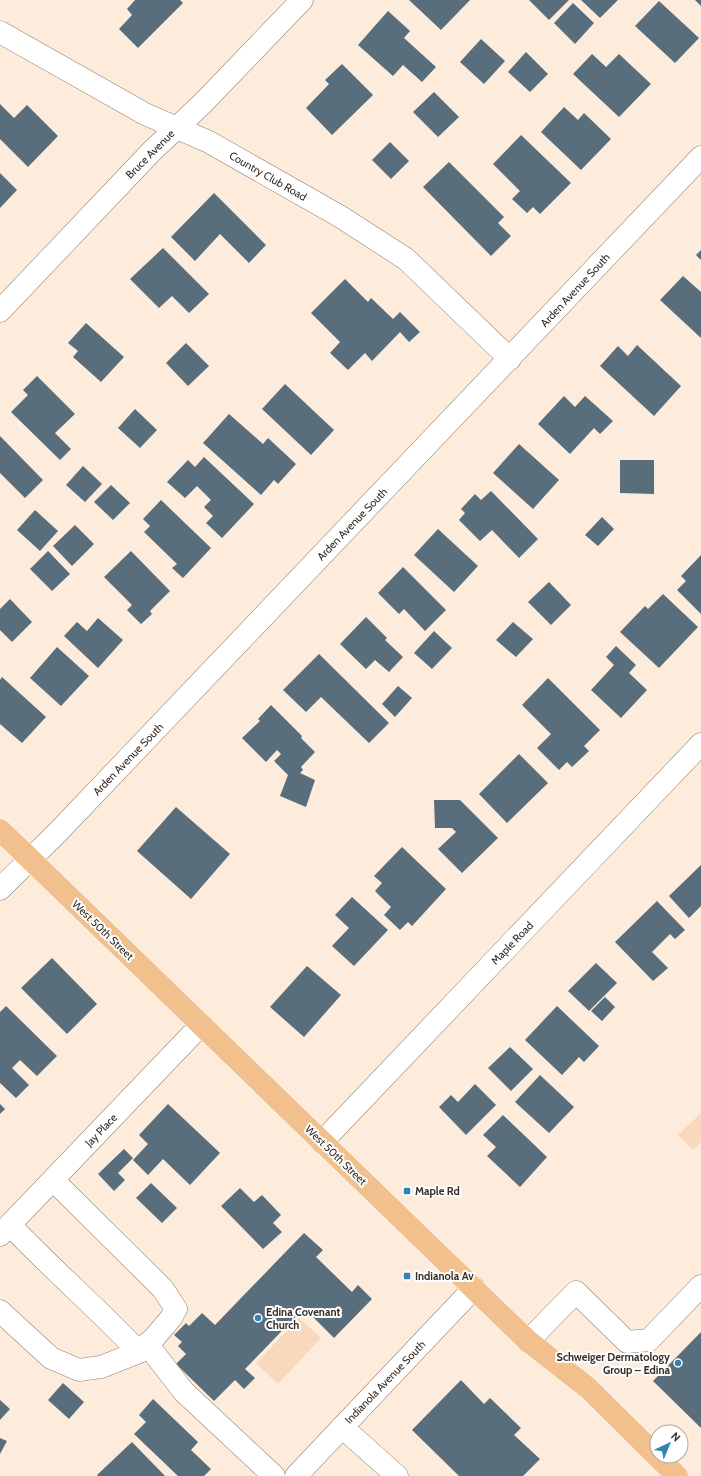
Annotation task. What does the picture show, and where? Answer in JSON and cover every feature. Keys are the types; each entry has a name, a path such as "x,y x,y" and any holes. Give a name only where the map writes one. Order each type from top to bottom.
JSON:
{"main road":[{"name":"West 50th Street","path":"0,830 528,1341 588,1388 677,1476"}],"street":[{"name":"Bruce Avenue","path":"0,311 152,151 202,104 302,0"},
{"name":"Country Club Road","path":"0,32 145,114 209,142 328,210 406,259 510,359"},
{"name":"Arden Avenue South","path":"0,889 57,833 701,157"},
{"name":"Maple Road","path":"322,1142 701,744"},
{"name":"Jay Place","path":"5,1230 201,1025"},
{"path":"0,1311 52,1358 80,1370 101,1367 143,1348 154,1338 171,1318 176,1309 163,1289 53,1180"},
{"path":"5,1230 33,1249 104,1316 143,1348 184,1392 274,1476"},
{"path":"528,1341 576,1292 627,1342 649,1340 701,1286"},
{"name":"Indianola Avenue South","path":"296,1476 474,1288"},
{"path":"342,1427 397,1476"}],"shaded area":[{"path":"701,1113 701,1142 693,1150 678,1135"},
{"path":"299,1318 321,1338 278,1384 256,1363"}],"building":[{"path":"135,0 180,0 183,3 138,48 119,29 132,15 127,9"},
{"path":"409,0 470,0 441,30"},
{"path":"529,0 569,0 549,20"},
{"path":"581,0 618,0 600,18"},
{"path":"695,0 701,0 701,6"},
{"path":"659,1 699,38 675,63 635,26"},
{"path":"573,3 594,23 575,44 554,23"},
{"path":"388,11 410,31 404,38 436,67 422,82 403,65 393,76 358,45"},
{"path":"481,39 505,61 484,84 460,62"},
{"path":"526,52 548,74 530,92 508,72"},
{"path":"592,54 606,67 619,54 651,84 619,117 573,74"},
{"path":"342,64 373,95 332,135 306,108 329,84 325,80"},
{"path":"434,92 459,117 438,137 413,112"},
{"path":"0,104 14,118 27,105 58,136 28,167 0,139"},
{"path":"564,107 578,120 584,113 611,139 581,170 541,132"},
{"path":"521,135 571,183 540,214 533,207 527,213 512,199 520,191 493,164"},
{"path":"390,142 409,161 391,179 372,160"},
{"path":"449,162 504,217 498,223 511,236 491,256 423,187"},
{"path":"0,173 17,190 0,208"},
{"path":"214,193 266,245 249,263 220,234 195,261 171,237"},
{"path":"163,248 209,294 189,313 172,296 159,308 130,279"},
{"path":"701,250 701,260 696,255"},
{"path":"683,276 701,292 701,338 660,300"},
{"path":"345,279 368,302 371,298 393,319 400,312 420,332 409,342 400,332 372,361 365,353 348,370 330,353 340,342 311,313"},
{"path":"86,323 124,357 101,382 73,357 78,351 68,343"},
{"path":"186,343 209,366 188,386 166,363"},
{"path":"637,345 681,386 654,416 600,366 618,346 628,356"},
{"path":"37,376 75,414 55,433 71,449 60,460 11,412 28,395 23,390"},
{"path":"285,384 334,430 311,455 262,409"},
{"path":"564,396 575,407 585,396 613,421 600,434 594,428 570,454 538,424"},
{"path":"135,409 157,430 140,448 118,428"},
{"path":"229,414 263,444 268,438 296,464 278,484 274,480 261,495 203,443"},
{"path":"0,436 43,480 25,498 0,473"},
{"path":"519,444 559,480 533,509 493,473"},
{"path":"204,457 254,504 222,538 206,523 213,516 204,507 211,500 197,486 185,498 167,482 188,460 195,467"},
{"path":"620,460 654,460 654,494 620,493"},
{"path":"83,466 102,484 85,502 66,485"},
{"path":"111,485 130,503 113,520 94,502"},
{"path":"491,491 538,539 519,558 492,530 480,541 459,520 465,513 461,509 475,494 481,500"},
{"path":"161,500 211,548 183,578 172,568 177,564 144,532 150,526 143,519"},
{"path":"35,510 58,531 40,551 17,530"},
{"path":"602,517 614,529 598,546 585,535"},
{"path":"75,525 94,544 72,566 53,546"},
{"path":"438,529 478,566 454,592 414,555"},
{"path":"48,551 70,574 52,591 30,569"},
{"path":"131,551 170,591 150,611 152,614 141,624 127,610 132,605 104,577"},
{"path":"701,555 701,614 677,590 686,581 681,576"},
{"path":"403,567 446,610 425,631 404,609 399,614 378,593"},
{"path":"549,582 571,605 551,625 528,602"},
{"path":"663,594 698,627 659,668 620,632 645,606 648,609"},
{"path":"10,599 32,622 12,642 0,630 0,609"},
{"path":"366,617 387,638 385,640 403,657 389,672 375,660 366,669 340,644"},
{"path":"98,618 123,640 98,668 64,636 77,622 87,631"},
{"path":"513,622 533,639 516,657 496,640"},
{"path":"434,631 452,648 432,669 414,653"},
{"path":"616,646 636,665 629,673 647,690 621,718 591,690 614,665 606,657"},
{"path":"57,647 89,676 61,706 30,678"},
{"path":"319,654 389,723 369,743 321,697 306,712 283,690"},
{"path":"2,677 46,717 22,743 0,724 0,680"},
{"path":"548,678 600,730 584,746 589,751 572,767 567,762 559,770 537,748 551,734 522,705"},
{"path":"398,686 412,698 395,717 382,704"},
{"path":"271,705 302,736 301,738 315,752 301,767 303,770 300,773 315,780 306,807 280,796 288,775 274,761 281,754 277,750 266,762 242,738 260,721 258,719"},
{"path":"519,754 548,783 507,823 479,794"},
{"path":"434,800 460,800 498,838 462,873 438,849 456,832 452,828 435,828"},
{"path":"176,807 230,854 191,899 137,851"},
{"path":"402,847 446,889 412,926 408,922 400,930 384,915 391,907 375,891 382,883 374,876"},
{"path":"701,865 701,906 689,918 669,896"},
{"path":"352,897 388,930 354,966 332,946 349,928 335,915"},
{"path":"657,901 685,930 675,939 670,934 652,952 668,968 653,981 615,942"},
{"path":"52,958 97,1004 67,1034 21,988"},
{"path":"596,963 617,983 589,1011 568,991"},
{"path":"307,966 341,995 304,1037 270,1007"},
{"path":"605,997 615,1007 602,1021 591,1011"},
{"path":"6,1006 57,1056 37,1076 20,1060 12,1068 29,1085 16,1098 0,1083 0,1012"},
{"path":"557,1006 599,1046 584,1062 579,1057 562,1075 525,1040"},
{"path":"510,1047 533,1069 511,1091 488,1068"},
{"path":"540,1075 574,1107 549,1133 515,1102"},
{"path":"475,1084 496,1105 466,1135 439,1107 451,1095 458,1102"},
{"path":"0,1104 5,1109 0,1114"},
{"path":"168,1104 220,1153 190,1185 163,1159 148,1175 133,1160 148,1144 139,1135"},
{"path":"503,1115 547,1157 520,1187 487,1156 496,1147 483,1135"},
{"path":"124,1149 133,1158 118,1173 125,1180 114,1191 98,1174"},
{"path":"151,1183 177,1208 162,1223 136,1198"},
{"path":"240,1188 254,1202 262,1195 281,1215 273,1223 282,1232 263,1249 221,1206"},
{"name":"Edina Covenant Church","path":"304,1233 323,1250 316,1257 352,1292 358,1285 372,1299 334,1338 304,1308 245,1369 255,1378 244,1389 235,1380 214,1401 176,1364 186,1354 178,1346 182,1342 174,1335 186,1323 189,1326 202,1313 215,1325"},
{"path":"701,1332 701,1428 653,1381"},
{"path":"461,1380 484,1404 490,1398 521,1428 514,1435 540,1459 523,1476 459,1476 412,1430"},
{"path":"63,1383 84,1402 69,1419 48,1400"},
{"path":"153,1399 198,1442 191,1450 211,1469 204,1476 178,1476 134,1434 146,1422 139,1415"},
{"path":"0,1400 10,1409 0,1420"},
{"path":"0,1438 7,1441 0,1454"},
{"path":"132,1442 165,1476 97,1475"}],"place":[{"name":"Maple Rd","path":"407,1191"},
{"name":"Indianola Av","path":"407,1276"},
{"name":"Edina Covenant Church","path":"258,1318"},
{"name":"Schweiger Dermatology Group – Edina","path":"678,1363"}]}
